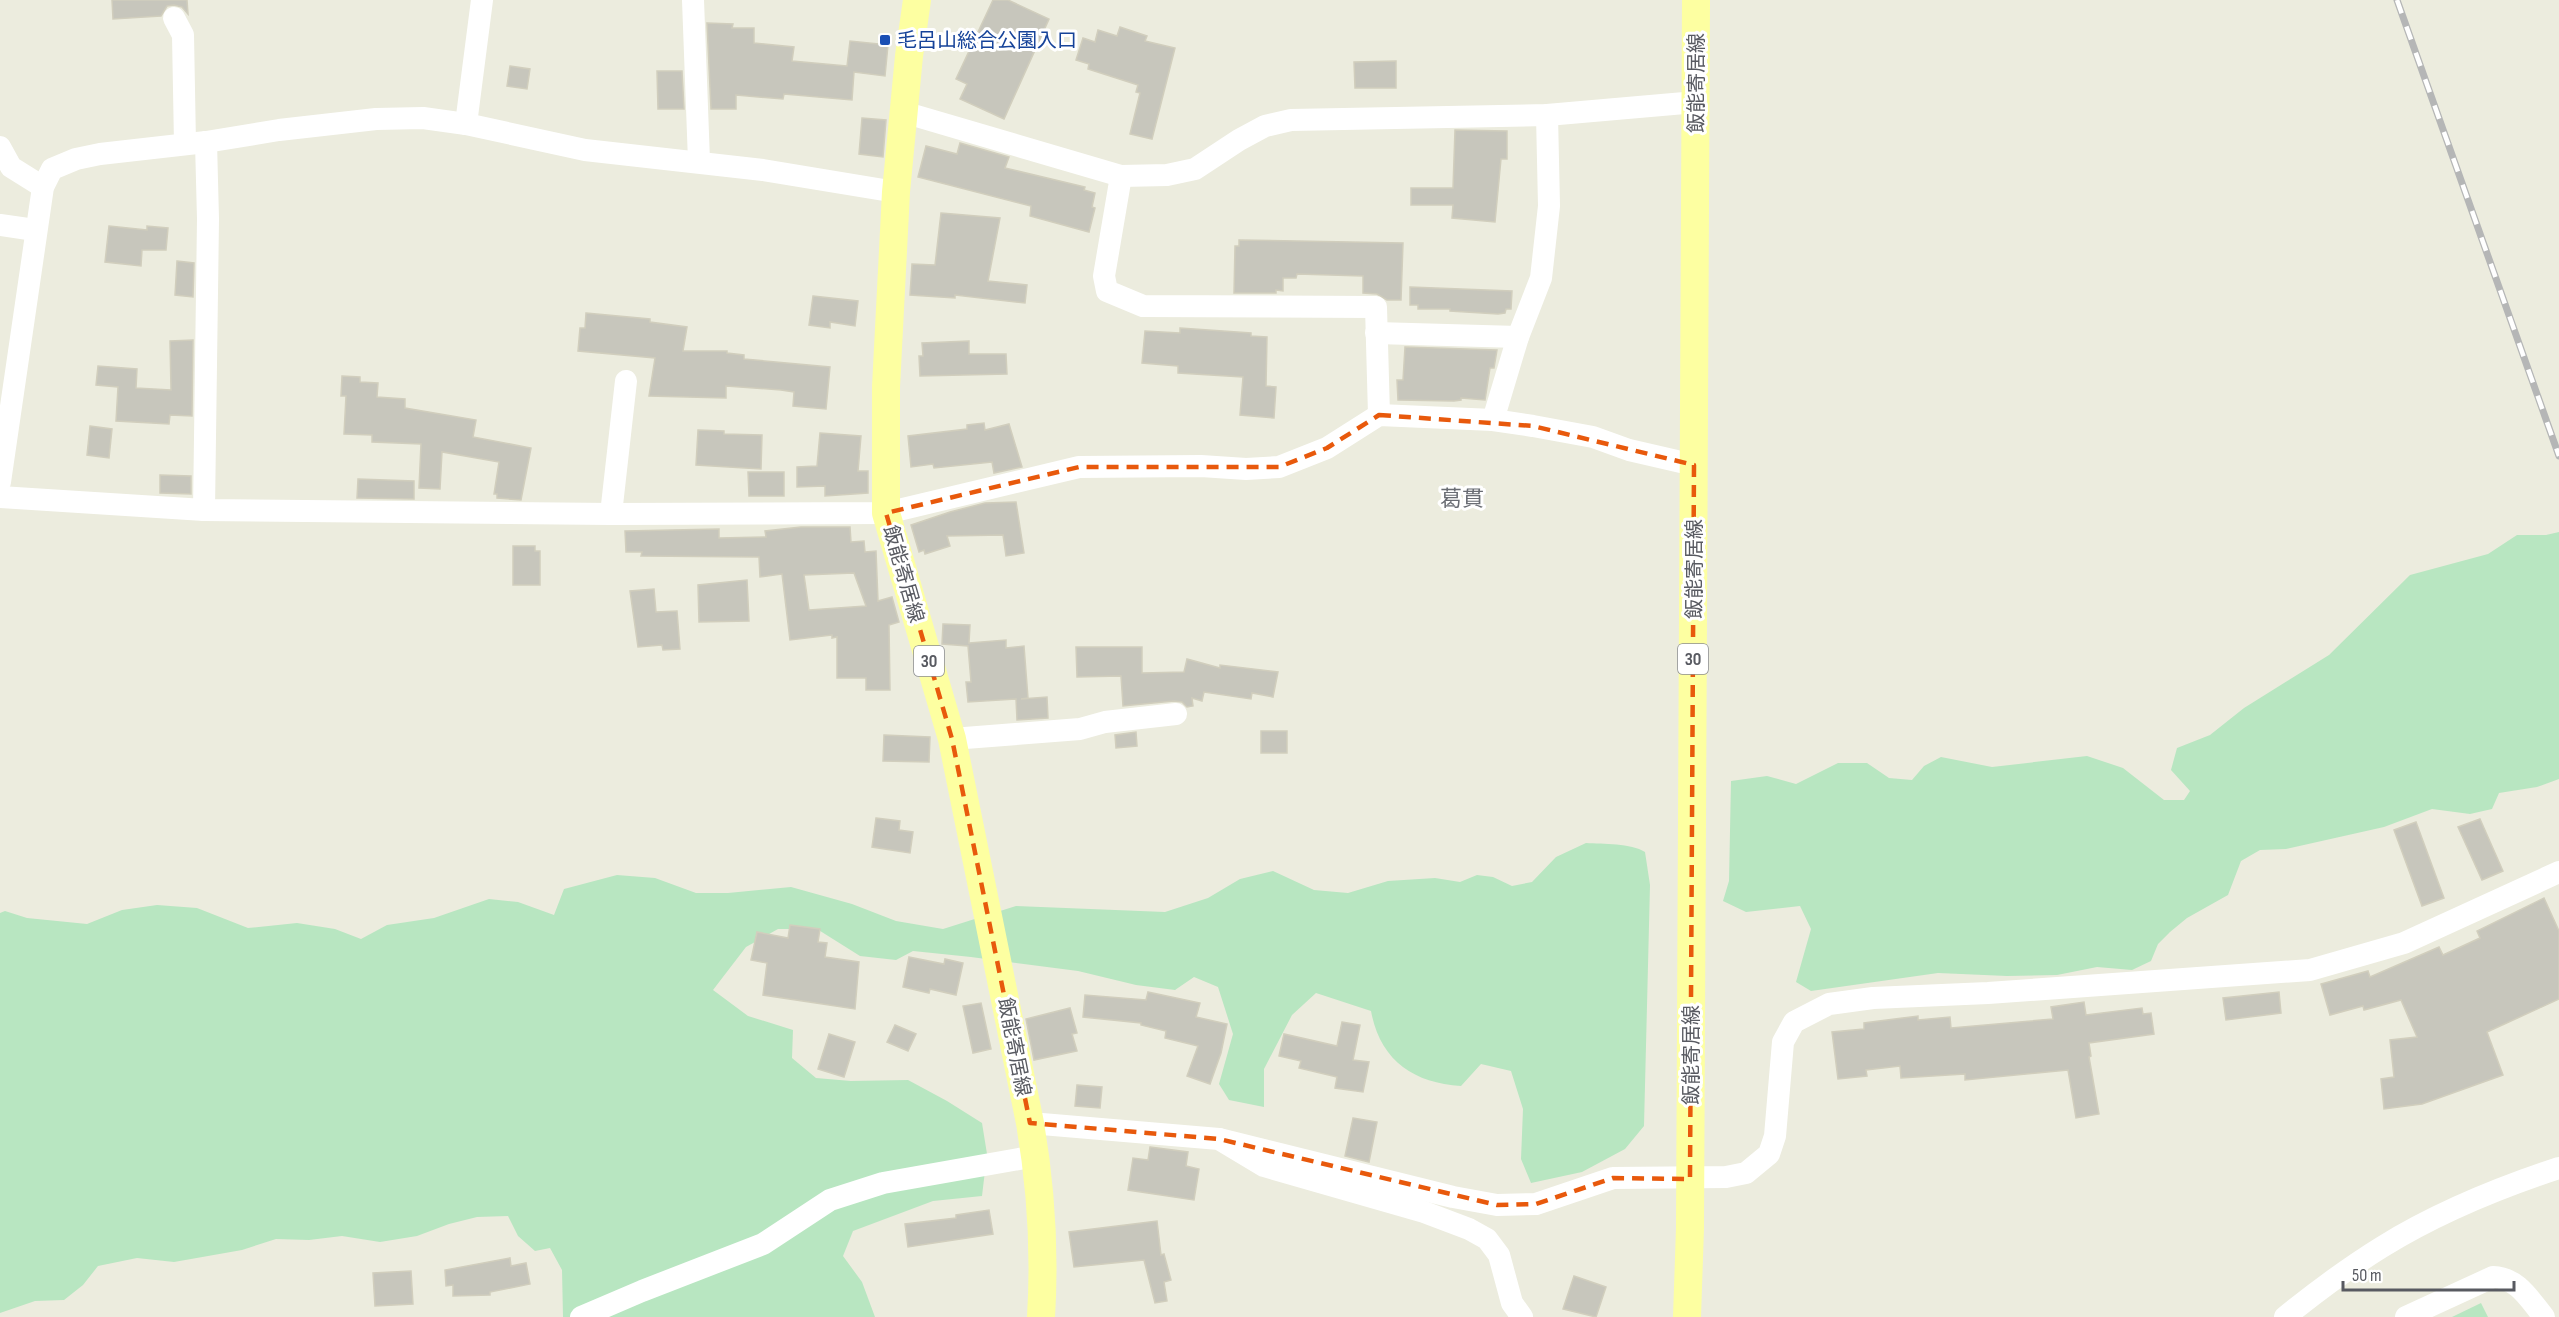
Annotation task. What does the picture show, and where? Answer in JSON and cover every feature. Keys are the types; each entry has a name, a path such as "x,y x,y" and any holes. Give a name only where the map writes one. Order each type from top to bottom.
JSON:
{"main road":[{"name":"飯能寄居線","path":"917,0 896,192 886,387 886,513 952,739 1030,1123 1036,1155 1042,1229 1041,1317"},
{"name":"飯能寄居線","path":"1687,1317 1690,1179 1696,0"}],"street":[{"path":"466,124 482,0"},
{"path":"693,0 699,161"},
{"path":"174,18 183,35 195,143 208,219 204,510"},
{"path":"903,112 1121,176 1167,175 1195,169 1265,126 1291,120 1547,115 1696,102"},
{"path":"1493,420 1518,337 1540,278 1549,206 1547,115"},
{"path":"0,482 43,187 52,169 76,159 279,130 376,119 423,118 466,124 585,150 699,161 896,192"},
{"path":"0,147 11,167 43,187"},
{"path":"1121,176 1104,276 1107,291 1143,306 1376,307 1379,415"},
{"path":"0,225 35,230"},
{"path":"1376,333 1518,337"},
{"path":"611,514 626,381"},
{"path":"0,497 204,510 611,514 886,513 1079,467 1201,466 1246,469 1279,467 1327,448 1379,415 1493,420 1593,437 1629,450 1694,465"},
{"path":"952,739 1080,729 1105,722 1176,714"},
{"path":"1030,1123 1219,1139 1453,1197 1497,1205 1536,1204 1613,1178 1690,1179 1746,1173 1769,1154 1775,1136 1783,1042 1794,1022 1829,1004 1873,998 1988,993 2310,970 2404,943 2559,872"},
{"path":"1219,1139 1263,1166 1424,1212 1469,1229 1486,1239 1499,1255 1512,1303 1522,1317"},
{"path":"581,1317 763,1245 830,1200 883,1183 1036,1155"},
{"path":"2285,1317 2324,1286 2383,1246 2496,1190 2559,1168"},
{"path":"2406,1317 2493,1277 2504,1277 2516,1284 2544,1317"}],"highlighted area":[{"path":"1379,415 1533,426 1694,465 1690,1179 1613,1178 1536,1204 1497,1205 1219,1139 1030,1123 952,739 886,513 1079,467 1279,467 1327,448"}],"green space":[{"path":"2559,532 2559,779 2537,787 2499,793 2492,809 2470,814 2432,809 2384,827 2286,849 2260,850 2241,861 2228,895 2187,918 2158,944 2151,961 2132,970 2097,967 2057,975 2007,976 1938,973 1811,991 1796,982 1811,929 1800,906 1746,912 1723,901 1729,881 1731,781 1767,776 1796,784 1838,763 1867,763 1889,778 1912,780 1924,766 1941,757 1992,767 2087,756 2123,768 2164,800 2184,800 2190,791 2171,770 2177,748 2210,735 2244,708 2329,655 2410,575 2488,554 2517,535 2546,535"},
{"path":"1586,843 1625,845 1645,852 1650,885 1644,1126 1625,1149 1582,1172 1531,1183 1521,1159 1523,1109 1511,1071 1481,1064 1461,1086 1428,1080 1401,1066 1391,1055 1375,1028 1371,1011 1316,993 1292,1015 1264,1069 1264,1107 1229,1100 1219,1084 1233,1034 1218,987 1194,977 1175,990 1136,985 1078,971 971,957 913,951 896,960 860,956 817,929 778,929 746,947 713,990 748,1016 793,1030 792,1058 816,1078 851,1081 908,1080 982,1123 987,1154 982,1196 933,1201 853,1231 843,1256 862,1282 875,1317 563,1317 562,1270 550,1248 535,1251 518,1236 508,1216 477,1217 417,1236 380,1242 342,1236 309,1240 276,1239 242,1250 174,1262 137,1258 98,1266 83,1285 64,1300 35,1301 0,1313 0,913 5,911 27,918 87,924 122,910 157,905 197,908 248,928 297,923 335,929 361,939 387,925 434,918 489,899 518,902 554,915 564,889 617,875 655,878 696,893 728,893 791,887 852,904 896,921 943,929 1016,906 1165,912 1208,898 1240,879 1273,871 1314,890 1348,893 1388,881 1435,878 1460,882 1477,875 1493,877 1512,886 1532,882 1556,857"},
{"path":"2481,1303 2488,1317 2452,1317"}],"building":[{"path":"112,0 187,0 188,14 182,7 174,5 167,6 161,16 113,19"},
{"path":"993,0 1008,0 1049,19 1004,119 960,99 967,84 956,79"},
{"path":"707,23 733,24 732,28 754,28 754,43 794,47 792,61 847,66 850,41 888,45 885,76 854,72 852,100 784,94 783,99 736,95 736,109 711,109"},
{"path":"1120,27 1147,36 1145,41 1175,48 1152,139 1130,134 1140,93 1136,92 1138,85 1088,69 1089,64 1076,60 1083,38 1095,42 1098,30 1117,36"},
{"path":"1396,61 1396,88 1355,88 1354,62"},
{"path":"510,66 530,69 527,89 507,86"},
{"path":"657,71 682,71 684,109 658,109"},
{"path":"862,118 886,120 883,157 859,154"},
{"path":"1455,130 1507,131 1507,159 1501,159 1495,222 1452,218 1453,205 1411,205 1411,188 1453,188"},
{"path":"960,143 1009,157 1005,168 1085,187 1084,190 1095,193 1092,207 1095,208 1089,232 1030,216 1031,206 918,177 926,146 957,154"},
{"path":"941,213 1000,218 988,281 1027,285 1025,303 955,295 955,298 910,295 912,264 935,265"},
{"path":"109,226 147,230 147,226 168,228 166,250 142,250 141,266 105,262"},
{"path":"1239,240 1403,243 1401,300 1387,300 1377,294 1363,293 1363,276 1297,274 1296,278 1283,278 1283,291 1234,293 1235,246 1239,246"},
{"path":"177,261 194,263 193,297 175,295"},
{"path":"1410,287 1512,291 1511,309 1498,314 1450,311 1450,309 1418,309 1418,305 1410,305"},
{"path":"813,296 858,301 855,326 830,322 830,328 809,325"},
{"path":"586,313 650,319 650,322 687,327 683,351 727,351 727,353 744,355 744,359 830,367 826,409 793,406 794,392 781,390 726,386 726,398 649,396 655,358 578,351 580,328 585,328"},
{"path":"1180,328 1251,333 1251,336 1267,337 1266,386 1276,387 1274,418 1240,415 1243,377 1178,373 1178,366 1142,363 1145,331 1180,333"},
{"path":"193,340 192,416 170,415 169,424 116,421 118,387 96,385 98,366 137,369 136,388 171,390 170,341"},
{"path":"969,341 969,354 1006,354 1007,374 920,376 919,356 923,356 922,343"},
{"path":"1405,347 1497,350 1494,368 1490,368 1485,400 1461,398 1461,400 1454,401 1398,400 1397,380 1403,380"},
{"path":"342,376 360,377 360,382 378,383 377,397 405,399 405,408 476,420 473,437 531,448 521,500 497,498 497,494 494,494 499,462 442,452 440,489 419,488 421,444 372,442 372,435 344,434 346,396 341,396"},
{"path":"984,423 985,430 1009,424 1022,467 994,473 992,462 934,468 933,464 911,467 908,436 967,429 967,425"},
{"path":"90,426 112,429 109,458 87,455"},
{"path":"698,430 724,431 724,434 762,435 761,469 696,465"},
{"path":"820,433 861,436 858,471 868,471 868,493 825,496 825,486 797,487 797,467 817,466"},
{"path":"748,472 784,472 784,496 749,496"},
{"path":"160,475 191,476 191,494 160,493"},
{"path":"358,479 414,481 414,499 357,498"},
{"path":"1016,502 1024,553 1006,556 1003,535 947,536 950,546 925,554 924,550 919,552 911,525 985,503"},
{"path":"801,527 850,527 851,542 864,541 865,552 876,551 878,601 892,597 899,622 889,625 890,690 866,690 866,678 837,678 837,637 832,638 832,635 790,640 782,574 760,577 759,557 641,556 642,552 626,552 625,531 719,529 719,538 766,537 765,531","holes":["854,573 866,606 809,610 804,575"]},
{"path":"513,546 535,546 535,551 540,551 540,585 513,585"},
{"path":"747,580 749,621 699,622 698,585"},
{"path":"654,589 656,612 677,611 680,649 663,650 662,645 638,647 630,591"},
{"path":"943,624 970,625 969,643 1006,640 1006,648 1024,646 1028,698 1021,699 1047,697 1048,718 1017,720 1016,699 968,702 966,682 971,682 968,646 942,644"},
{"path":"1076,647 1142,647 1142,673 1184,672 1187,659 1220,668 1220,665 1278,672 1273,697 1252,693 1251,699 1204,692 1202,701 1192,698 1193,706 1187,707 1182,702 1174,701 1123,706 1121,676 1077,677"},
{"path":"1261,731 1287,731 1287,753 1261,753"},
{"path":"1136,732 1137,746 1116,748 1115,735"},
{"path":"884,735 930,737 929,762 883,761"},
{"path":"876,818 900,821 899,830 913,832 910,853 872,847"},
{"path":"2480,819 2503,871 2482,880 2458,827"},
{"path":"2416,822 2444,898 2422,906 2394,830"},
{"path":"2544,898 2559,931 2559,999 2487,1032 2503,1075 2422,1104 2384,1109 2381,1079 2394,1077 2390,1040 2417,1037 2401,1000 2364,1010 2363,1006 2330,1015 2321,984 2368,971 2370,977 2439,947 2443,955 2480,938 2477,931"},
{"path":"790,925 820,929 818,942 827,943 825,957 859,962 855,1009 763,995 767,963 751,960 757,932 788,938"},
{"path":"909,957 944,964 945,959 963,963 956,995 930,989 929,993 903,987"},
{"path":"1148,992 1200,1003 1196,1017 1227,1024 1221,1053 1210,1084 1187,1076 1198,1046 1165,1038 1166,1031 1141,1025 1141,1023 1083,1017 1085,995 1146,1000"},
{"path":"2279,992 2281,1013 2226,1020 2223,998"},
{"path":"2084,1002 2086,1015 2142,1008 2143,1014 2151,1013 2154,1034 2089,1043 2091,1056 2089,1057 2099,1114 2076,1118 2068,1070 1965,1080 1965,1074 1901,1078 1900,1066 1866,1070 1867,1076 1838,1079 1832,1032 1864,1029 1864,1023 1918,1016 1918,1020 1950,1017 1951,1028 2053,1019 2051,1007"},
{"path":"981,1003 991,1049 973,1053 963,1006"},
{"path":"1070,1008 1077,1033 1072,1034 1077,1051 1034,1060 1026,1019"},
{"path":"1342,1022 1360,1025 1353,1060 1369,1062 1363,1092 1335,1088 1337,1077 1299,1068 1301,1061 1279,1056 1284,1034 1337,1046"},
{"path":"895,1025 916,1034 908,1051 887,1042"},
{"path":"829,1034 855,1042 844,1077 818,1069"},
{"path":"1077,1085 1102,1087 1100,1108 1075,1106"},
{"path":"1353,1118 1377,1122 1369,1162 1345,1156"},
{"path":"1150,1147 1188,1152 1186,1166 1199,1169 1194,1200 1128,1190 1133,1158 1148,1160"},
{"path":"989,1210 993,1234 908,1247 905,1224 956,1218 956,1215"},
{"path":"1157,1221 1161,1255 1164,1254 1171,1280 1164,1282 1167,1301 1155,1303 1144,1260 1074,1267 1069,1232"},
{"path":"510,1258 511,1266 526,1263 530,1284 490,1292 490,1295 453,1296 453,1285 446,1286 445,1270"},
{"path":"411,1271 413,1304 375,1306 373,1273"},
{"path":"1574,1276 1606,1287 1596,1317 1563,1309"}],"railway":[{"path":"2397,0 2559,456"}],"place":[{"name":"毛呂山総合公園入口","path":"885,40"}],"district":[{"name":"葛貫","path":"1462,498"}]}
